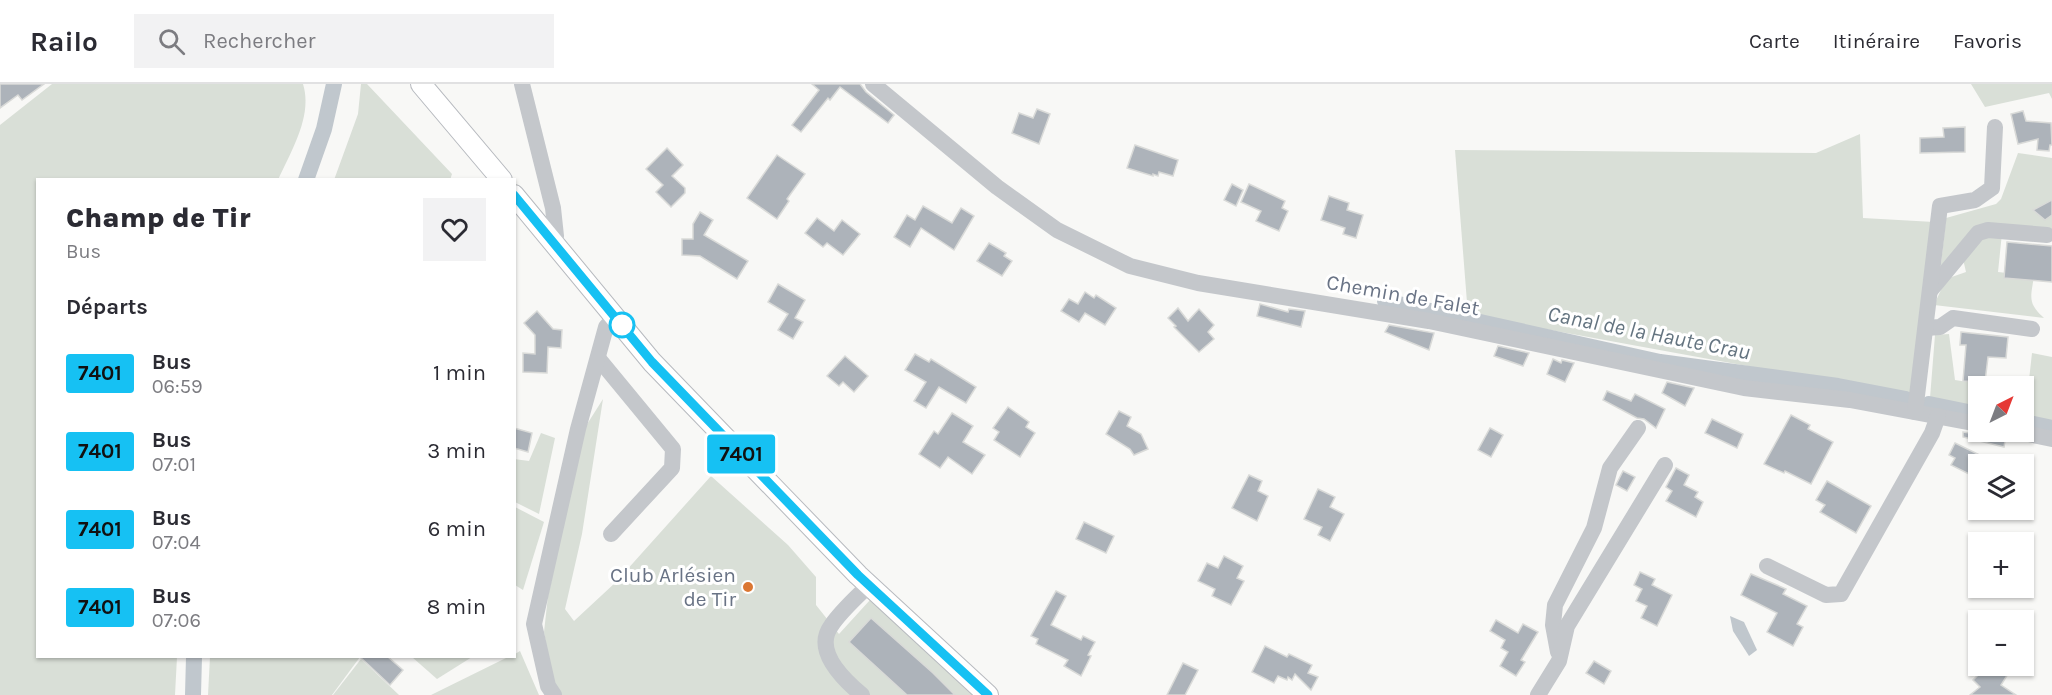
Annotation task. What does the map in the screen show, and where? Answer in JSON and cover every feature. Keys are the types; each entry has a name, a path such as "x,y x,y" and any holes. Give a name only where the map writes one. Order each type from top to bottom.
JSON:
{"main road":[{"path":"421,84 500,178"},
{"path":"516,197 652,362 868,585 988,695"}],"street":[{"path":"522,84 553,208 556,236 554,243"},
{"name":"Chemin de Falet","path":"873,84 997,187 1057,230 1130,266 1198,283 1430,321 1744,388 1850,400 1968,422"},
{"path":"1915,412 1940,206 1975,200 1992,189 1995,127"},
{"path":"1930,292 1978,233 1988,230 2047,235"},
{"path":"554,695 548,686 534,624 578,430 606,327 616,317"},
{"path":"1926,328 1940,327 1953,318 2032,329"},
{"path":"598,358 673,449 672,468 612,534"},
{"path":"1767,566 1826,595 1841,594 1932,434 1938,416"},
{"path":"1559,662 1553,625 1554,605 1594,528 1610,468 1638,428"},
{"path":"2034,435 2052,439"},
{"path":"1538,695 1559,662 1567,626 1665,465"},
{"path":"862,695 835,669 825,645 829,628 868,585"}],"shaded area":[{"path":"52,84 303,84 305,108 303,121 279,178 36,178 36,658 177,658 175,695 0,695 0,125"},
{"path":"361,84 367,84 452,174 451,178 335,178 358,114"},
{"path":"1971,84 2052,84 2052,99 2049,93 1985,107"},
{"path":"1860,134 1863,218 1934,222 1911,396 1468,315 1455,150 1816,153"},
{"path":"2018,153 2052,158 2052,230 1990,224 1940,273 1946,218 1996,204 2001,199"},
{"path":"2002,233 1998,272 2034,276 2033,304 2044,318 1934,305 1946,279 1966,272 1963,259 1975,242"},
{"path":"1949,334 1955,380 1968,382 1968,406 1930,398 1935,335"},
{"path":"2032,353 2052,357 2052,423 2034,419 2034,376 2029,376"},
{"path":"603,399 582,534 565,609 574,621 616,582 711,476 788,545 816,577 816,605 839,634 870,600 974,695 562,695 552,679 544,632 548,596 584,429"},
{"path":"541,433 555,438 539,514 516,502 516,459 529,461"},
{"path":"516,508 544,522 523,590 516,586"},
{"path":"1730,616 1744,622 1757,650 1749,656 1733,631"},
{"path":"520,651 539,695 431,695 506,658 516,658 516,653"},
{"path":"210,658 359,658 332,695 208,695"},
{"path":"413,658 470,658 437,679"},
{"path":"361,659 399,695 333,695"}],"building":[{"path":"0,84 44,84 22,100 18,95 0,108"},
{"path":"812,84 860,84 866,92 894,115 888,123 840,87 830,100 828,98 801,132 792,125 819,90"},
{"path":"1037,109 1050,114 1039,144 1012,133 1019,113 1033,118"},
{"path":"2023,111 2026,121 2051,123 2052,145 2049,151 2037,150 2038,139 2018,144 2011,114"},
{"path":"1965,127 1965,152 1920,153 1920,138 1944,137 1943,128"},
{"path":"1135,145 1178,160 1173,176 1159,172 1158,176 1153,174 1153,176 1127,168"},
{"path":"667,148 683,165 672,176 685,188 685,193 671,207 656,192 663,185 646,169"},
{"path":"777,155 805,174 787,199 789,201 777,219 747,198"},
{"path":"1232,184 1243,190 1236,206 1224,200"},
{"path":"1249,184 1285,201 1282,208 1288,211 1279,231 1256,221 1261,211 1241,202"},
{"path":"1329,196 1349,203 1347,210 1363,215 1356,238 1343,234 1345,228 1321,220"},
{"path":"2052,200 2052,215 2045,220 2033,210"},
{"path":"923,206 952,223 961,208 974,216 954,250 921,228 910,247 894,237 907,215 915,220"},
{"path":"700,212 713,220 704,235 748,261 737,279 700,256 682,255 682,239 693,239 693,224"},
{"path":"817,218 834,231 842,220 860,234 843,255 827,243 823,247 805,233"},
{"path":"2007,242 2052,246 2052,282 2004,278"},
{"path":"989,243 1006,253 1004,256 1012,261 1002,276 977,261"},
{"path":"778,284 805,300 795,318 803,322 793,339 778,330 788,314 768,302"},
{"path":"1085,292 1094,298 1096,295 1116,308 1105,325 1085,313 1079,322 1061,311 1069,299 1078,304"},
{"path":"1260,304 1288,312 1289,309 1305,311 1301,327 1257,316"},
{"path":"1178,308 1188,321 1199,309 1214,325 1208,332 1214,339 1199,352 1168,318"},
{"path":"537,311 553,329 562,330 561,348 548,347 547,373 523,372 523,353 535,354 535,335 524,323"},
{"path":"1389,325 1434,333 1429,350 1385,332"},
{"path":"1961,332 2008,337 2006,358 1988,357 1986,376 1968,376 1968,381 1963,381 1966,345 1960,345"},
{"path":"1498,346 1529,353 1523,366 1494,356"},
{"path":"915,354 929,362 931,359 976,387 966,403 939,387 926,408 914,401 926,382 905,370"},
{"path":"845,356 868,376 854,392 843,382 839,386 827,376"},
{"path":"1553,359 1561,363 1562,360 1574,363 1565,382 1547,374"},
{"path":"1667,382 1694,388 1685,406 1662,393"},
{"path":"1607,391 1631,401 1635,394 1665,409 1656,428 1644,419 1637,418 1603,400"},
{"path":"1008,407 1029,422 1026,427 1035,433 1020,457 994,440 999,432 993,428"},
{"path":"1119,411 1131,417 1127,426 1141,434 1148,449 1134,455 1130,449 1106,434"},
{"path":"952,413 973,426 963,442 985,455 972,474 948,457 940,468 919,454 934,431 938,434"},
{"path":"1791,415 1810,425 1808,429 1833,442 1811,484 1764,464"},
{"path":"1712,419 1743,434 1737,448 1705,433"},
{"path":"1490,428 1503,435 1491,457 1478,450"},
{"path":"516,429 532,433 528,452 516,449"},
{"path":"1963,432 1968,433 1968,438 1963,437"},
{"path":"1984,442 2005,442 2004,447"},
{"path":"1955,443 1978,454 1968,454 1968,474 1951,465 1955,458 1949,455"},
{"path":"1676,468 1689,475 1684,485 1698,492 1695,497 1703,502 1696,517 1666,501 1672,491 1666,487"},
{"path":"1623,471 1635,477 1627,491 1616,485"},
{"path":"1249,475 1262,481 1258,491 1268,496 1257,521 1232,508"},
{"path":"1827,481 1871,506 1856,533 1820,512 1825,505 1816,500"},
{"path":"1318,489 1335,497 1330,507 1344,514 1330,541 1318,535 1322,527 1304,519"},
{"path":"1084,522 1114,536 1106,553 1076,539"},
{"path":"1224,556 1243,566 1237,578 1244,581 1231,605 1212,596 1215,589 1198,581 1207,563 1218,568"},
{"path":"1640,572 1655,579 1652,585 1672,595 1657,626 1641,618 1647,606 1636,601 1642,589 1634,585"},
{"path":"1751,574 1786,589 1783,594 1807,606 1797,624 1803,627 1793,646 1767,632 1777,613 1741,595"},
{"path":"1056,591 1066,596 1051,625 1081,640 1083,636 1095,642 1081,676 1064,666 1068,660 1036,644 1038,639 1031,636"},
{"path":"871,618 955,695 907,695 849,642"},
{"path":"1496,620 1518,633 1523,624 1538,632 1521,660 1525,662 1516,676 1500,666 1508,652 1501,648 1505,640 1490,631"},
{"path":"1265,646 1287,657 1289,654 1312,665 1308,673 1318,677 1311,690 1295,674 1292,680 1278,676 1274,683 1252,672"},
{"path":"361,658 389,658 403,670 390,685"},
{"path":"1594,661 1611,671 1604,684 1586,673"},
{"path":"1183,663 1198,670 1185,695 1167,695"},
{"path":"1977,676 2007,676 2001,685 2016,695 1970,695 1980,687 1973,680"}],"waterway":[{"path":"307,178 324,129 334,84"},
{"name":"Canal de la Haute Crau","path":"1385,301 1660,362 1838,386 1906,399"},
{"name":"Canal de la Haute Crau","path":"1929,404 1968,412"},
{"name":"Canal de la Haute Crau","path":"2034,424 2052,428"},
{"path":"193,695 194,658"}],"bus line":[{"name":"7401","path":"516,197 652,362 858,575 988,695"}],"place":[{"name":"Club Arlésien de Tir","path":"748,587"}]}
